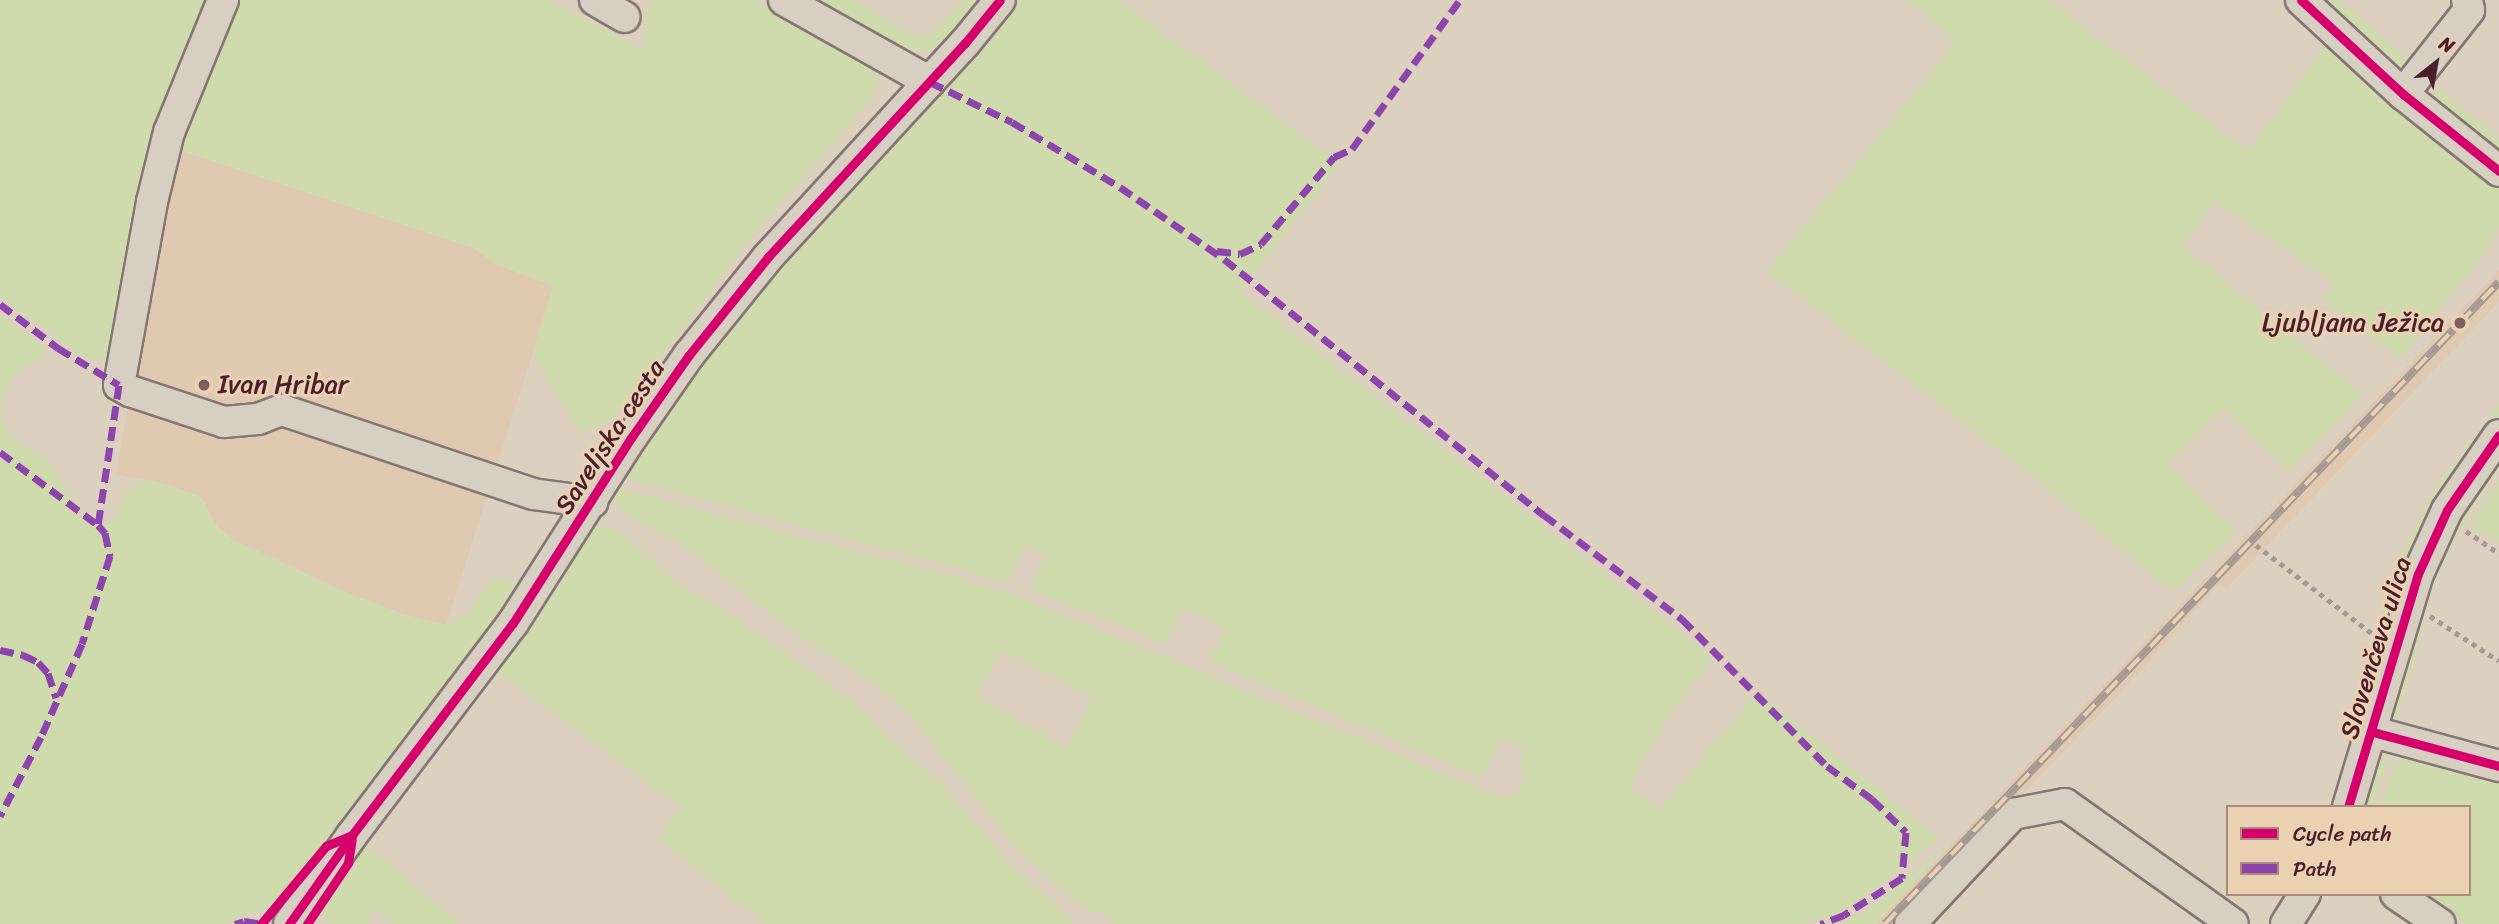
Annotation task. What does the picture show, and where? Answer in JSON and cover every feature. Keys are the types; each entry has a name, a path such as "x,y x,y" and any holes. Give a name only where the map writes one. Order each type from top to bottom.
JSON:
{"street":[{"path":"223,0 169,132 152,202 119,385 224,422 258,419 282,410 533,494 592,502"},
{"path":"595,0 625,17"},
{"path":"784,0 930,82"},
{"name":"Saveljska cesta","path":"289,924 344,845 513,623 662,394 732,301 785,238 930,82 1000,0"},
{"path":"2301,0 2403,94 2499,171"},
{"path":"2403,94 2469,10 2467,0"},
{"name":"Slovenčeva ulica","path":"2349,805 2372,732 2403,617 2427,552 2459,490 2499,435"},
{"path":"2372,732 2499,766"},
{"path":"1925,919 2013,814 2066,804 2233,924"},
{"path":"2286,924 2304,896"},
{"path":"2399,896 2440,924"}],"path":[{"path":"2465,530 2499,553"},
{"path":"2256,545 2373,634"},
{"path":"2427,614 2499,661"}],"shaded area":[{"path":"176,149 473,248 500,266 554,286 446,625 403,614 336,588 232,539 214,523 205,502 196,495 163,483 116,475 161,207"},
{"path":"2499,270 2499,302 2226,589 2220,583 2112,702 1897,924 1876,924"}],"green space":[{"path":"0,0 215,0 114,355 100,360 86,359 0,297"},
{"path":"231,0 550,0 643,50 645,16 652,0 754,0 865,62 878,77 873,97 750,239 615,419 581,433 532,354 553,286 500,266 473,248 176,149"},
{"path":"812,0 856,0 915,36 930,35 963,0 980,0 946,44 929,52 919,52 895,45"},
{"path":"1019,0 1119,0 1339,163 1240,292 1713,657 1668,718 1641,763 1630,789 1661,808 1757,692 1939,838 1866,897 1836,913 1802,924 1115,924 1103,913 1090,911 1071,898 1014,845 908,713 874,684 802,638 683,545 627,516 616,505 612,493 615,487 957,577 1019,596 1500,797 1515,796 1527,778 1519,765 1524,747 1502,737 1482,778 1210,662 1225,628 1184,608 1164,643 1036,593 1032,587 1045,555 1026,545 1009,580 1005,582 620,475 769,271 853,191 899,136 978,52","holes":["1001,650 1093,697 1067,747 976,697"]},
{"path":"1906,0 2048,0 2248,151 2327,44 2499,180 2499,228 2484,254 2400,359 2323,299 2334,283 2214,201 2183,247 2363,394 2291,471 2223,409 2167,465 2237,531 2173,592 2031,475 1767,271 1955,44 1945,32"},
{"path":"2314,0 2338,0 2414,64 2407,72 2395,72"},
{"path":"2439,88 2499,139 2499,159 2438,109 2433,96"},
{"path":"0,314 48,350 42,359 18,371 7,386 1,409 7,435 44,457 62,479 83,519 95,526 108,524 126,493 139,481 150,480 197,495 205,502 214,523 232,539 336,588 403,614 446,625 466,614 491,580 503,578 522,586 339,829 320,846 266,911 257,910 223,924 0,924"},
{"path":"2499,405 2499,415 2468,453 2441,494 2409,555 2396,589 2352,761 2347,755 2378,628 2402,553 2435,489"},
{"path":"2499,458 2499,469 2459,531 2434,584 2397,723 2393,708 2420,603 2453,527"},
{"path":"2499,481 2499,542 2475,529 2472,522"},
{"path":"610,527 634,543 676,582 739,620 845,696 943,786 1011,865 1076,924 766,924 659,839 679,805 493,669 587,531"},
{"path":"2391,751 2374,805 2366,805 2380,762"},
{"path":"2409,754 2499,773 2499,924 2467,924 2427,896 2471,896 2471,805 2381,805 2394,762 2403,760"},
{"path":"361,841 461,924 394,924 376,909 366,920 369,924 331,924 320,914 359,859 351,853"},
{"path":"1952,842 1876,924 1835,924 1863,913"}],"railway":[{"path":"1885,924 2499,282"}],"marked path":[{"path":"1217,251 1240,254 1261,244 1334,157 1352,149 1460,0"},
{"path":"930,82 1012,122 1120,187 1224,259 1544,515 1682,619 1827,766 1872,799 1906,832 1902,878 1844,915 1821,924"},
{"path":"0,304 58,348 119,385 98,525"},
{"path":"0,452 98,525 105,533 110,556 82,644 41,737 0,816"},
{"path":"0,650 23,655 38,662 48,673 56,698"},
{"path":"235,924 244,921 262,924"}],"cycle path":[{"path":"289,924 352,835 513,623 631,438 689,355 768,257 965,43 1000,0"},
{"path":"2301,0 2403,94 2499,171"},
{"path":"2349,805 2418,574 2447,510 2499,435"},
{"path":"2373,732 2499,766"},
{"path":"261,924 326,846 352,835"},
{"path":"307,924 348,863 352,839"}],"place":[{"name":"Ljubljana Ježica","path":"2460,323"},
{"name":"Ivan Hribar","path":"204,385"}]}
